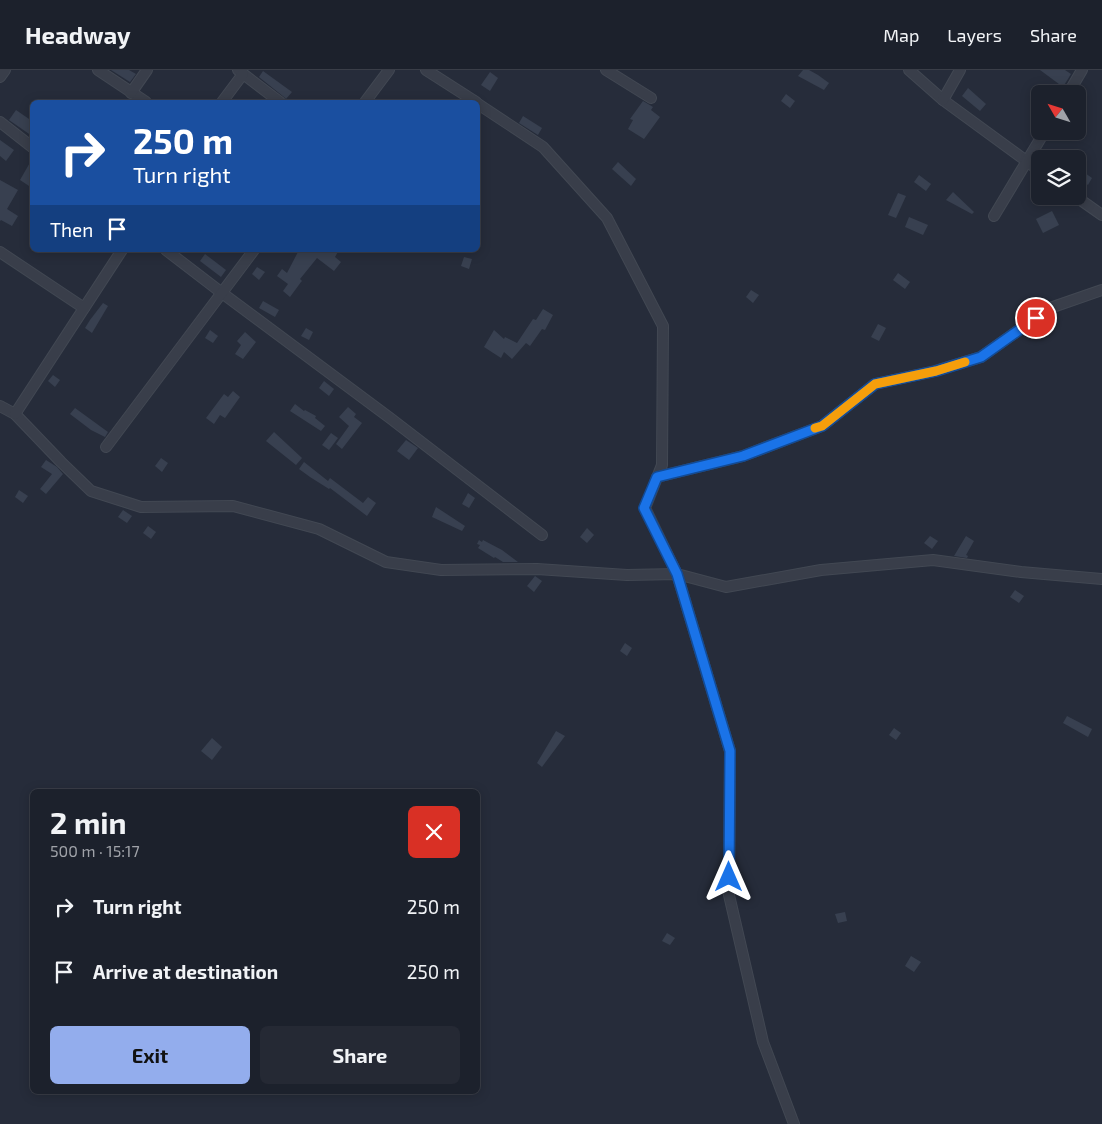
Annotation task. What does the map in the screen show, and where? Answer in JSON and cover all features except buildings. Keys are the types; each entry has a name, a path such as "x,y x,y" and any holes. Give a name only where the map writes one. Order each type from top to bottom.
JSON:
{"street":[{"path":"0,77 5,70"},
{"path":"98,70 143,100"},
{"path":"132,93 147,70"},
{"path":"366,100 389,70"},
{"path":"426,70 471,100"},
{"path":"606,70 651,98"},
{"path":"908,70 942,100 1031,165"},
{"path":"942,100 960,70"},
{"path":"1073,85 1082,70"},
{"path":"223,100 240,72 277,100"},
{"path":"480,106 544,147 607,218 663,326 662,464 644,508 677,574 730,751 729,895 763,1042 794,1124"},
{"path":"0,122 30,145"},
{"path":"994,216 1039,140"},
{"path":"1086,204 1102,215"},
{"path":"0,252 84,308"},
{"path":"15,414 121,252"},
{"path":"169,252 542,535"},
{"path":"106,447 253,252"},
{"path":"657,477 743,456 822,426 875,384 936,371 981,357 1050,308 1102,290"},
{"path":"0,406 15,414 91,491 140,506 233,506 319,529 386,562 440,570 537,569 627,575 677,574 726,587 821,570 933,560 1021,572 1102,579"}],"slow traffic":[{"path":"815,428 822,426 875,384 936,371 965,362"}],"route":[{"path":"729,877 730,751 677,574 644,508 657,477 743,456 822,426 875,384 936,371 981,357 1036,318"}]}
